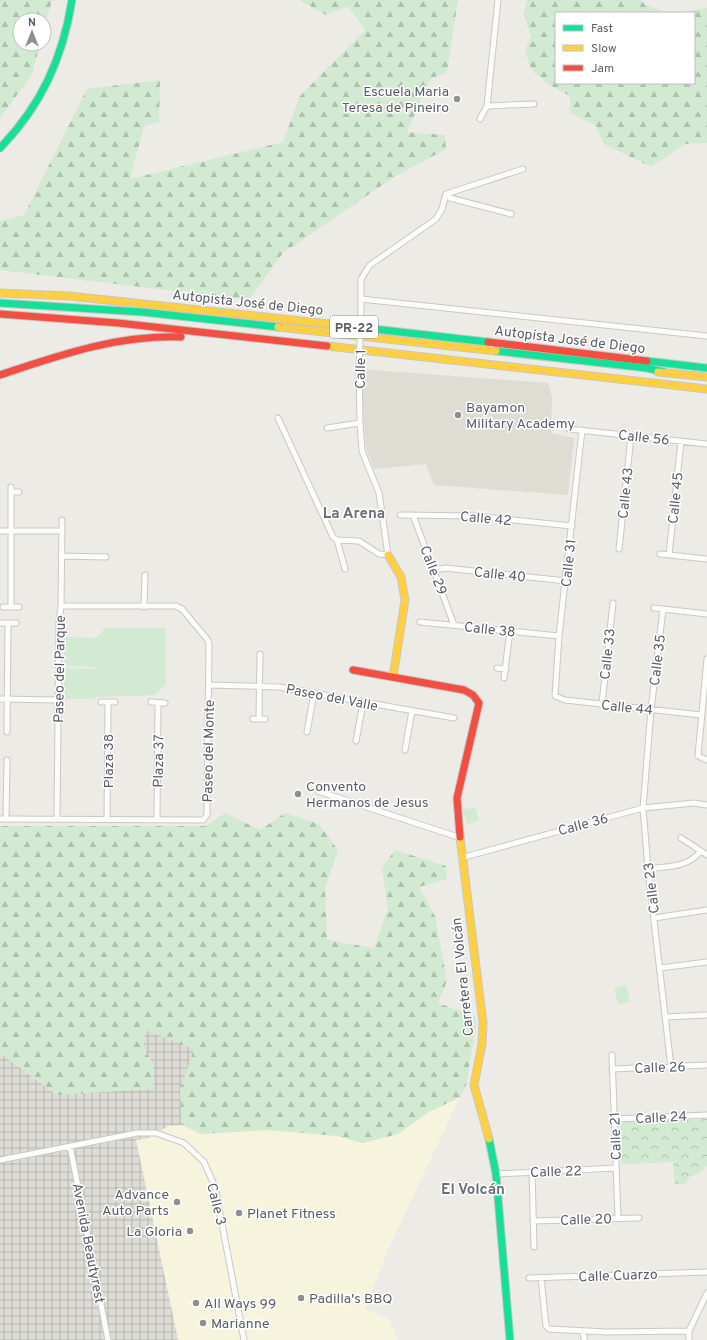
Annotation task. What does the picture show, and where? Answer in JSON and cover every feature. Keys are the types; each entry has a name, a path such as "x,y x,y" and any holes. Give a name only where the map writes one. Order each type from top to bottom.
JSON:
{"main road":[{"path":"0,148 17,132 43,95 65,42 72,0"},
{"name":"Autopista José de Diego","path":"0,293 69,296 217,311 707,368"},
{"path":"0,303 115,311 190,322 458,354 707,377"},
{"name":"PR-22","path":"0,314 118,323 707,389"},
{"path":"0,375 71,351 125,339 162,335 235,342 267,340"},
{"path":"388,555 401,577 405,600 393,677"},
{"name":"Carretera El Volcán","path":"353,670 464,690 473,695 479,703 457,798 458,836 483,1023 482,1044 474,1085 491,1146 496,1174 510,1340"}],"street":[{"path":"480,119 487,106 498,0"},
{"path":"487,106 534,104"},
{"path":"511,214 450,198 446,194 523,169"},
{"name":"Calle 1","path":"388,555 379,493 362,451 359,371 361,279 370,265 436,218 442,209 446,194"},
{"path":"361,299 707,336"},
{"path":"278,418 333,537 337,540 345,569"},
{"path":"327,428 360,423"},
{"name":"Calle 56","path":"569,429 707,444"},
{"name":"Calle 31","path":"554,696 559,636 582,430"},
{"name":"Calle 43","path":"619,549 632,436"},
{"name":"Calle 45","path":"669,555 681,442"},
{"path":"11,607 11,490 19,492"},
{"name":"Calle 42","path":"400,515 474,516 572,526"},
{"name":"Calle 29","path":"413,515 454,625"},
{"name":"Paseo del Parque","path":"57,819 59,622 61,606 62,520"},
{"path":"0,531 62,531"},
{"path":"337,540 359,541 379,554 388,555"},
{"path":"660,554 707,559"},
{"path":"61,556 106,557"},
{"name":"Calle 40","path":"434,570 446,568 566,581"},
{"path":"144,607 145,575"},
{"name":"Calle 33","path":"602,704 613,604"},
{"name":"Paseo del Monte","path":"3,819 203,820 206,818 210,643 182,609 176,606 61,606"},
{"path":"3,607 19,607"},
{"path":"654,608 707,614"},
{"name":"Calle 35","path":"651,710 663,609"},
{"name":"Calle 38","path":"420,622 559,636"},
{"path":"0,623 16,623"},
{"path":"7,732 8,623"},
{"path":"504,678 510,631"},
{"path":"253,719 262,719 260,654"},
{"path":"707,659 698,756 707,760"},
{"path":"497,668 506,669"},
{"name":"Paseo del Valle","path":"209,685 279,687 412,712 454,718"},
{"path":"307,732 314,694"},
{"name":"Calle 44","path":"554,696 565,700 701,716"},
{"path":"0,699 58,700"},
{"path":"101,702 116,702"},
{"name":"Plaza 38","path":"107,820 108,702"},
{"path":"151,702 165,703"},
{"name":"Plaza 37","path":"157,820 158,702"},
{"path":"356,741 363,703"},
{"name":"Calle 23","path":"651,710 643,808 648,869 671,1066"},
{"path":"405,750 412,712"},
{"path":"3,819 6,760"},
{"path":"318,791 458,836"},
{"name":"Calle 36","path":"461,858 643,808 694,803 707,805"},
{"path":"681,838 707,855"},
{"path":"648,869 686,864 694,859 701,851"},
{"path":"654,918 707,910"},
{"path":"660,968 707,962"},
{"path":"666,1017 707,1016"},
{"name":"Calle 21","path":"612,1055 618,1218"},
{"name":"Calle 26","path":"612,1069 707,1065"},
{"name":"Calle 24","path":"614,1119 707,1115"},
{"name":"Calle 3","path":"0,1160 136,1133 156,1133 184,1143 204,1162 215,1187 244,1340"},
{"name":"Avenida Beautyrest","path":"70,1146 108,1340"},
{"name":"Calle 22","path":"496,1174 616,1168"},
{"path":"532,1171 534,1247"},
{"name":"Calle 20","path":"534,1221 639,1218"},
{"name":"Calle Cuarzo","path":"529,1278 707,1272"},
{"path":"541,1277 547,1328 553,1330 582,1331 689,1331"},
{"path":"689,1340 689,1331 704,1306 707,1293"},
{"path":"582,1331 585,1340"}],"shaded area":[{"name":"Bayamon Military Academy","path":"360,369 548,383 552,397 551,433 574,438 568,495 434,485 426,464 374,469 366,448"},
{"path":"147,1030 195,1049 180,1090 182,1125 168,1126 148,1138 136,1140 178,1340 0,1340 0,1053 57,1095 153,1064 143,1047"},
{"path":"460,1097 387,1252 365,1309 389,1319 398,1340 178,1340 136,1140 148,1138 168,1126 182,1125 201,1134 267,1130 337,1136 363,1143"}],"green space":[{"path":"0,0 52,0 49,12 12,12 12,52 38,52 32,74 0,118"},
{"path":"299,0 458,0 447,72 430,79 407,132 445,135 446,149 394,177 283,253 249,300 0,270 0,221 24,215 87,89 160,80 159,122 144,126 130,179 283,142 300,96 365,30 348,6 326,15"},
{"path":"527,0 641,0 645,5 665,12 555,12 555,84 695,84 695,12 681,12 707,8 707,143 685,144 651,167 604,144 596,126 571,113 570,96 548,84 531,69 525,50 531,37 524,14"},
{"path":"105,628 165,628 166,684 155,695 96,697 95,699 64,699 64,668 95,669 96,667 64,666 64,637 96,638"},
{"path":"475,807 479,821 467,824 462,810"},
{"path":"225,813 260,830 285,813 319,824 338,850 325,888 327,940 374,948 388,908 382,868 395,850 446,866 447,879 419,887 435,916 447,981 438,1003 475,1016 476,1025 466,1085 460,1097 429,1112 398,1134 363,1143 337,1136 267,1130 201,1134 182,1125 180,1090 194,1049 147,1031 143,1047 153,1064 154,1089 57,1095 0,1053 0,826 206,826"},
{"path":"626,985 630,1002 618,1004 614,988"},
{"path":"707,1119 707,1166 697,1174 689,1177 686,1184 675,1184 673,1162 621,1164 620,1125 623,1122"}],"traffic: fast":[{"path":"0,148 27,115 48,80 63,42 72,0"},
{"path":"0,303 142,312 278,327"},
{"path":"330,324 488,342"},
{"path":"496,351 647,368 664,372"},
{"path":"647,361 707,368"},
{"path":"489,1139 496,1174 510,1340"}],"traffic: slow":[{"path":"0,293 69,296 330,324"},
{"path":"278,327 496,351"},
{"path":"327,346 707,389"},
{"path":"658,372 707,377"},
{"path":"388,555 401,577 405,600 393,677"},
{"path":"460,837 483,1023 482,1044 474,1085 489,1139"}],"traffic: jam":[{"path":"0,314 118,323 327,346"},
{"path":"0,375 45,360 111,343 157,337 181,337"},
{"path":"488,342 647,361"},
{"path":"353,670 464,690 473,695 479,703 457,798 460,837"}],"place":[{"name":"Escuela Maria Teresa de Pineiro","path":"457,99"},
{"name":"Bayamon Military Academy","path":"458,415"},
{"name":"Convento Hermanos de Jesus","path":"298,794"},
{"name":"Advance Auto Parts","path":"177,1202"},
{"name":"Planet Fitness","path":"239,1213"},
{"name":"La Gloria","path":"190,1231"},
{"name":"Padilla's BBQ","path":"301,1298"},
{"name":"All Ways 99","path":"196,1303"},
{"name":"Marianne","path":"203,1323"}],"district":[{"name":"La Arena","path":"354,513"},
{"name":"El Volcán","path":"473,1189"}]}
